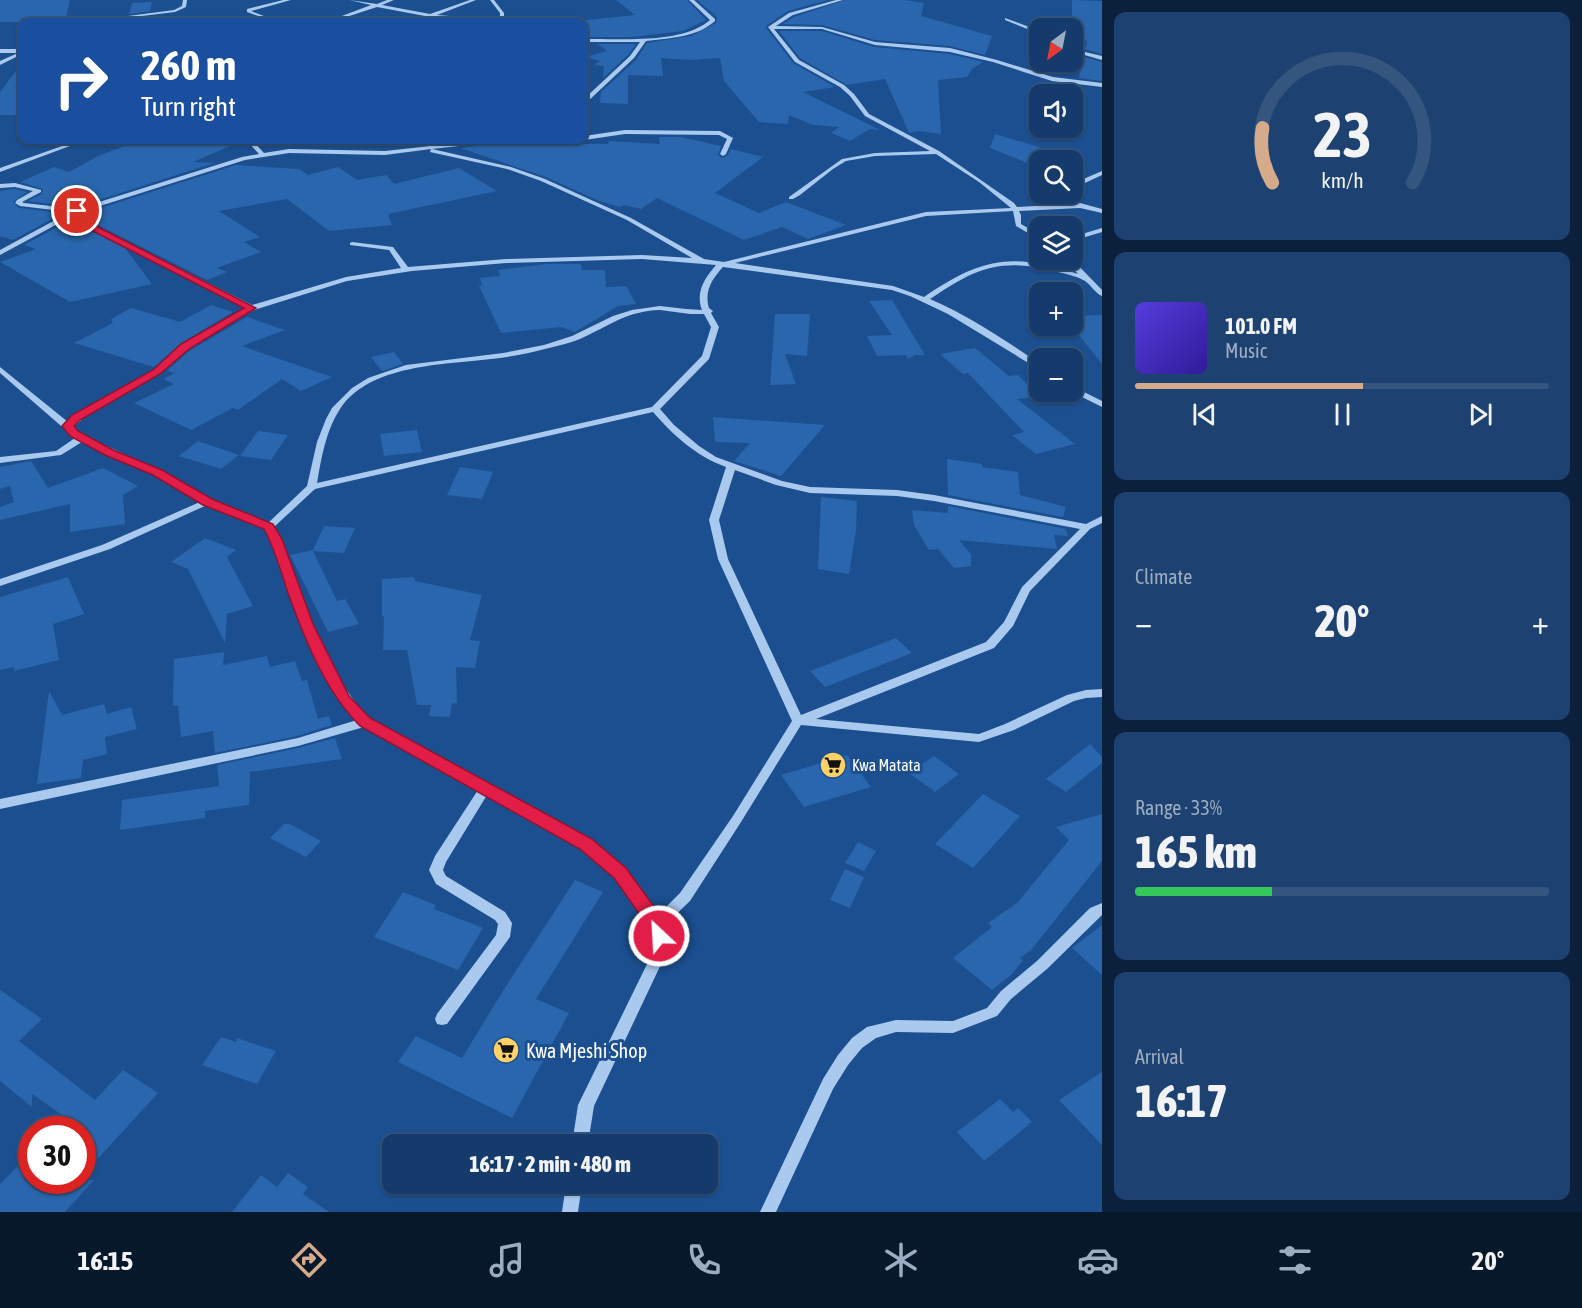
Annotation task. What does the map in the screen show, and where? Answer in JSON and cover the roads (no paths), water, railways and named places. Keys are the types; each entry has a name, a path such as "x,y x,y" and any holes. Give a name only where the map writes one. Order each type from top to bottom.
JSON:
{"street":[{"path":"117,18 176,11 184,7 185,0"},
{"path":"263,18 256,16 249,10 289,0"},
{"path":"351,0 431,16 466,18"},
{"path":"340,18 392,0"},
{"path":"425,18 474,0"},
{"path":"492,0 502,13 502,18"},
{"path":"588,40 644,40 709,26 713,20 692,0"},
{"path":"770,27 790,14 840,0"},
{"path":"1007,19 1029,28"},
{"path":"770,27 822,28 874,43 950,50 1052,79 1102,85"},
{"path":"770,27 797,62 842,86 867,115 937,152 1012,204 1018,215 1018,225 1029,232"},
{"path":"588,98 626,63 644,40"},
{"path":"0,51 18,52"},
{"path":"1083,53 1102,58"},
{"path":"0,63 18,54"},
{"path":"588,137 625,132 720,133 730,138 723,154"},
{"path":"0,170 72,144"},
{"path":"253,144 262,154"},
{"path":"0,253 77,211 262,154 289,151 359,154 464,144"},
{"path":"423,149 509,168 543,180 629,219 702,261"},
{"path":"791,198 800,194 843,160 937,152"},
{"path":"1083,182 1102,173"},
{"path":"0,186 15,185 39,191 19,201 18,203 22,205 77,211"},
{"path":"1076,204 1102,211"},
{"path":"269,526 312,487 655,409 706,357 715,327 704,304 704,293 710,277 720,265 926,214 1080,206"},
{"path":"77,211 83,221 95,228 251,308"},
{"path":"1083,236 1102,230"},
{"path":"352,244 392,248 406,270"},
{"path":"68,426 86,412 157,372 185,346 251,308 346,279 406,270 506,261 642,257 702,261 893,288 926,299 986,332 1029,361"},
{"path":"926,299 960,275 997,262 1038,265 1084,278"},
{"path":"1077,270 1102,294"},
{"path":"312,487 332,414 352,392 382,374 557,343 581,336 617,316 632,312 662,308 686,314 709,311"},
{"path":"0,369 81,438 158,472 207,502 269,526 276,539 306,624 343,699 365,722 485,789 532,812 586,844 620,873 657,924 659,936 656,960 586,1105 582,1134"},
{"path":"1083,394 1102,404"},
{"path":"655,409 671,427 696,448 731,467 810,490 897,493 1087,527"},
{"path":"0,460 58,453 81,438"},
{"path":"731,467 714,520 723,559 798,722"},
{"path":"0,583 106,547 207,502"},
{"path":"657,924 684,897 737,819 798,722 990,645 1009,624 1026,589 1087,527 1102,519"},
{"path":"798,722 979,738 994,735 1079,695 1102,693"},
{"path":"0,804 298,742 365,722"},
{"path":"442,1019 503,937 505,923 500,916 441,880 436,870 485,789"},
{"path":"768,1212 828,1084 857,1043 872,1032 896,1026 953,1028 992,1012 1020,981 1042,965 1095,912 1102,909"},
{"path":"570,1212 573,1194"}],"place":[{"name":"Kwa Matata","path":"833,765"},
{"name":"Kwa Mjeshi Shop","path":"506,1050"}]}
